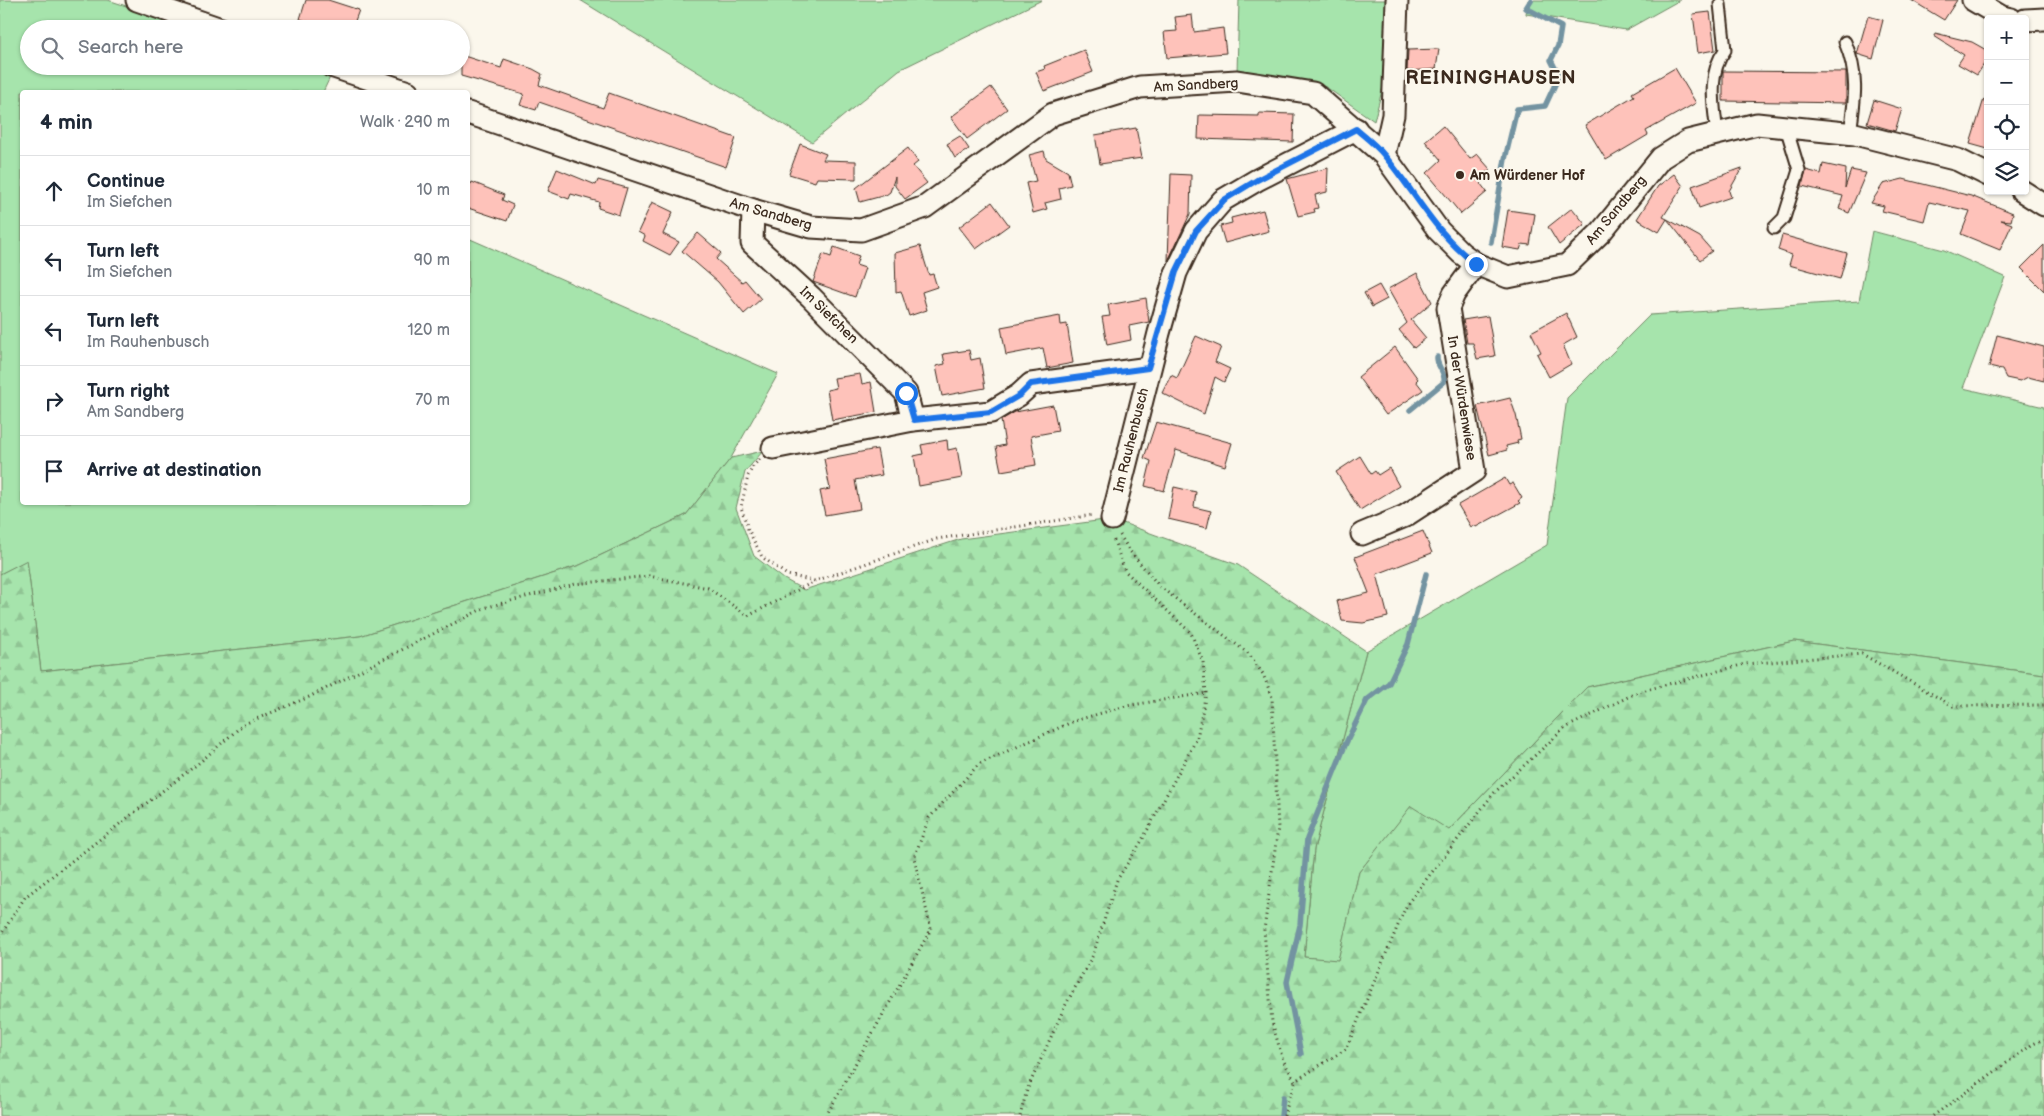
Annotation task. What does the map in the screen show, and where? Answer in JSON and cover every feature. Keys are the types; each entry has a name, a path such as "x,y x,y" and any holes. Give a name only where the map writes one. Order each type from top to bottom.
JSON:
{"street":[{"path":"137,0 195,20"},
{"path":"1384,154 1393,114 1397,0"},
{"path":"1973,0 2000,15"},
{"path":"2029,20 2044,19"},
{"path":"358,75 402,90"},
{"name":"Am Sandberg","path":"470,114 753,210 812,227 861,230 925,207 1053,114 1140,87 1237,81 1313,93 1384,154 1439,231 1461,253 1476,264 1508,277 1567,265 1601,232 1661,158 1688,141 1757,124 1850,133 1958,160 1984,173"},
{"name":"Im Rauhenbusch","path":"1112,515 1148,368 1176,272 1196,231 1224,200 1257,180 1356,129"},
{"path":"2028,195 2044,205"},
{"name":"Im Siefchen","path":"753,210 752,242 831,316 906,393 914,420"},
{"name":"In der Würdenwiese","path":"1362,534 1405,516 1474,471 1448,308 1454,294 1476,264"},
{"path":"773,448 914,420 991,412 1020,395 1031,384 1148,368"}],"lane":[{"path":"1717,134 1714,77 1717,61 1725,50 1720,4"},
{"path":"1845,42 1853,61 1855,81 1850,133"},
{"path":"1774,228 1784,218 1799,170 1786,127"}],"path":[{"path":"773,448 753,466 748,476 741,507 748,529 762,557 787,575 815,581"},
{"path":"0,936 25,898 200,762 244,724 317,694 484,608 575,584 650,576 708,588 748,616 815,581 937,539 1112,515"},
{"path":"1020,1116 1027,1090 1050,1039 1065,1006 1093,955 1117,880 1197,738 1206,692 1203,662 1190,633 1126,570 1113,542 1112,515"},
{"path":"1112,515 1129,550 1160,587 1249,654 1263,674 1272,698 1278,828 1264,930 1272,1022 1283,1060 1296,1082"},
{"path":"1284,1116 1296,1082 1346,1049 1407,904 1494,793 1565,728 1638,692 1745,664 1862,654 1953,706 2044,705"},
{"path":"826,1116 900,988 931,929 914,858 930,818 979,764 1074,721 1126,706 1206,692"},
{"path":"1933,1116 2033,1044 2044,1039"}],"green space":[{"path":"0,0 108,0 169,20 20,20 20,75 331,75 324,90 20,90 20,505 470,505 470,239 778,374 731,458 686,515 580,565 360,636 41,671 27,561 0,574"},
{"path":"580,0 1042,0 899,70 812,142"},
{"path":"1239,0 1389,0 1386,75 1374,121 1326,87 1237,72"},
{"path":"1528,0 1680,0 1626,30 1526,14"},
{"path":"1872,231 1944,250 2005,277 1963,388 2044,407 2044,674 1794,641 1587,687 1448,831 1411,807 1359,872 1338,961 1304,957 1314,849 1366,651 1547,545 1567,398 1650,315 1859,301"},
{"path":"763,451 745,472 736,508 754,556 784,579 804,590 961,539 1112,519 1238,565 1366,651 1314,849 1304,957 1338,960 1359,872 1411,806 1449,830 1587,687 1794,641 2044,674 2044,1116 0,1116 0,574 27,560 41,671 360,636 580,565 686,515 731,458"}],"building":[{"path":"306,0 328,0 359,10 355,20 300,19"},
{"path":"1911,0 1957,0 1944,20"},
{"path":"1710,12 1715,50 1698,53 1693,14"},
{"path":"1192,15 1194,32 1223,28 1226,53 1167,58 1164,32 1177,31 1175,17"},
{"path":"1868,16 1883,20 1873,59 1857,54"},
{"path":"1935,33 1972,42 1984,49 1984,64 1977,75 1958,64 1964,55 1934,36"},
{"path":"1439,49 1436,69 1407,71 1408,50"},
{"path":"1084,50 1093,72 1044,91 1036,72 1045,69 1044,66"},
{"path":"470,58 501,68 504,59 542,74 539,85 603,108 609,93 736,138 726,167 539,102 536,110 520,105 524,94 461,76 470,75"},
{"path":"1675,68 1696,103 1646,131 1648,135 1606,160 1585,125 1634,96 1632,93"},
{"path":"1723,71 1846,72 1846,103 1723,101"},
{"path":"991,87 1007,109 967,139 951,117"},
{"path":"1984,99 1984,148 1970,144"},
{"path":"1874,100 1902,109 1895,131 1867,123"},
{"path":"1259,113 1294,114 1293,142 1198,139 1199,115 1259,116"},
{"path":"1443,126 1470,159 1477,154 1490,169 1477,179 1487,192 1461,214 1427,173 1441,160 1425,141"},
{"path":"1136,128 1142,158 1100,164 1095,135"},
{"path":"960,136 969,149 955,158 947,144"},
{"path":"800,144 826,154 823,160 856,161 856,179 817,178 815,182 789,174"},
{"path":"908,148 918,162 913,166 927,183 905,199 895,186 895,177 890,192 886,195 860,202 856,188"},
{"path":"1044,151 1046,159 1068,172 1071,185 1059,188 1061,199 1045,203 1047,209 1033,213 1026,183 1036,181 1029,155"},
{"path":"1823,164 1846,169 1845,188 1851,170 1866,173 1849,213 1839,209 1843,196 1802,186 1806,170 1821,174"},
{"path":"1328,168 1327,192 1315,195 1318,208 1314,209 1315,212 1298,216 1287,179"},
{"path":"1742,168 1729,191 1731,197 1699,208 1692,186"},
{"path":"557,169 596,185 598,180 627,188 619,215 598,208 599,202 571,194 569,199 548,191"},
{"path":"1171,174 1191,175 1190,214 1168,261"},
{"path":"1674,174 1683,186 1663,217 1667,219 1659,232 1637,219 1658,186"},
{"path":"1903,179 1971,196 2013,213 2011,221 2001,220 2012,224 2000,250 1961,234 1970,211 1929,202 1924,221 1882,211 1884,206 1871,203 1883,184"},
{"path":"472,182 504,195 502,200 513,205 507,221 470,209"},
{"path":"652,202 673,212 663,234 679,242 670,255 643,241 645,236 638,232"},
{"path":"992,202 1009,225 976,249 959,227"},
{"path":"1572,208 1585,224 1559,245 1548,227"},
{"path":"1263,210 1269,231 1225,243 1220,226 1232,223 1231,218"},
{"path":"1508,210 1535,214 1530,245 1522,244 1520,250 1502,247"},
{"path":"1667,219 1700,237 1712,251 1700,260"},
{"path":"698,233 721,253 716,259 742,282 745,280 761,299 744,314 718,282 682,251"},
{"path":"1782,235 1847,253 1840,279 1789,265 1792,255 1778,250"},
{"path":"2044,245 2044,291 2021,268"},
{"path":"920,246 929,275 933,274 937,287 922,292 927,310 909,316 901,291 896,292 895,253"},
{"path":"834,247 859,256 856,265 865,268 855,297 813,282 823,254 831,257"},
{"path":"1417,273 1432,302 1411,320 1426,338 1414,348 1399,330 1407,323 1388,289"},
{"path":"1379,285 1387,299 1372,307 1364,293"},
{"path":"1146,298 1149,322 1129,326 1131,340 1107,345 1102,317 1110,316 1108,305"},
{"path":"1566,313 1577,337 1563,345 1571,364 1549,377 1537,354 1541,352 1531,332"},
{"path":"1060,316 1061,325 1067,324 1073,363 1047,368 1043,348 1006,355 1001,327"},
{"path":"1488,316 1495,356 1477,359 1473,343 1467,343 1463,320"},
{"path":"1997,335 2044,347 2044,381 2028,377 2020,381 2006,378 2002,370 1989,367"},
{"path":"1196,336 1221,347 1215,362 1230,369 1224,382 1215,377 1204,414 1162,393 1171,375 1177,378"},
{"path":"1395,347 1418,379 1416,381 1423,390 1386,415 1358,377"},
{"path":"969,350 971,360 980,358 985,388 942,396 936,366 945,364 943,354"},
{"path":"860,374 862,384 871,382 876,412 832,420 827,390 836,388 834,378"},
{"path":"1510,398 1521,439 1517,440 1518,443 1506,446 1507,450 1489,455 1477,406"},
{"path":"1053,405 1058,431 1031,436 1036,465 1001,471 996,447 1005,445 1001,420 1015,412"},
{"path":"1156,422 1232,443 1225,466 1176,450 1164,491 1145,486 1151,461 1144,458"},
{"path":"947,440 948,450 957,448 962,478 919,486 914,456 923,454 921,445"},
{"path":"877,449 882,475 855,480 860,509 825,515 820,491 830,489 824,459"},
{"path":"1360,456 1371,474 1375,471 1378,475 1389,468 1399,486 1360,510 1336,472"},
{"path":"1505,478 1509,485 1513,483 1522,498 1518,501 1520,503 1476,527 1475,525 1471,527 1458,505"},
{"path":"1174,487 1196,492 1194,507 1211,511 1207,528 1168,519"},
{"path":"1423,531 1432,553 1377,574 1388,617 1363,623 1342,621 1337,601 1369,593 1355,557"}],"waterway":[{"path":"1491,242 1505,159 1517,109 1545,106 1559,76 1551,60 1558,46 1561,27 1526,8 1531,0"},
{"path":"1410,410 1444,382 1444,375 1437,357"},
{"path":"1301,1054 1287,982 1300,925 1307,839 1346,743 1367,700 1389,683 1408,644 1426,574"},
{"path":"1281,1116 1283,1097"}],"place":[{"name":"Am Würdener Hof","path":"1460,175"}],"district":[{"name":"REININGHAUSEN","path":"1491,78"}],"route":[{"path":"906,393 914,420 991,412 1020,395 1031,384 1148,368 1176,272 1196,231 1224,200 1257,180 1356,129 1384,154 1439,231 1461,253 1476,264"}]}
